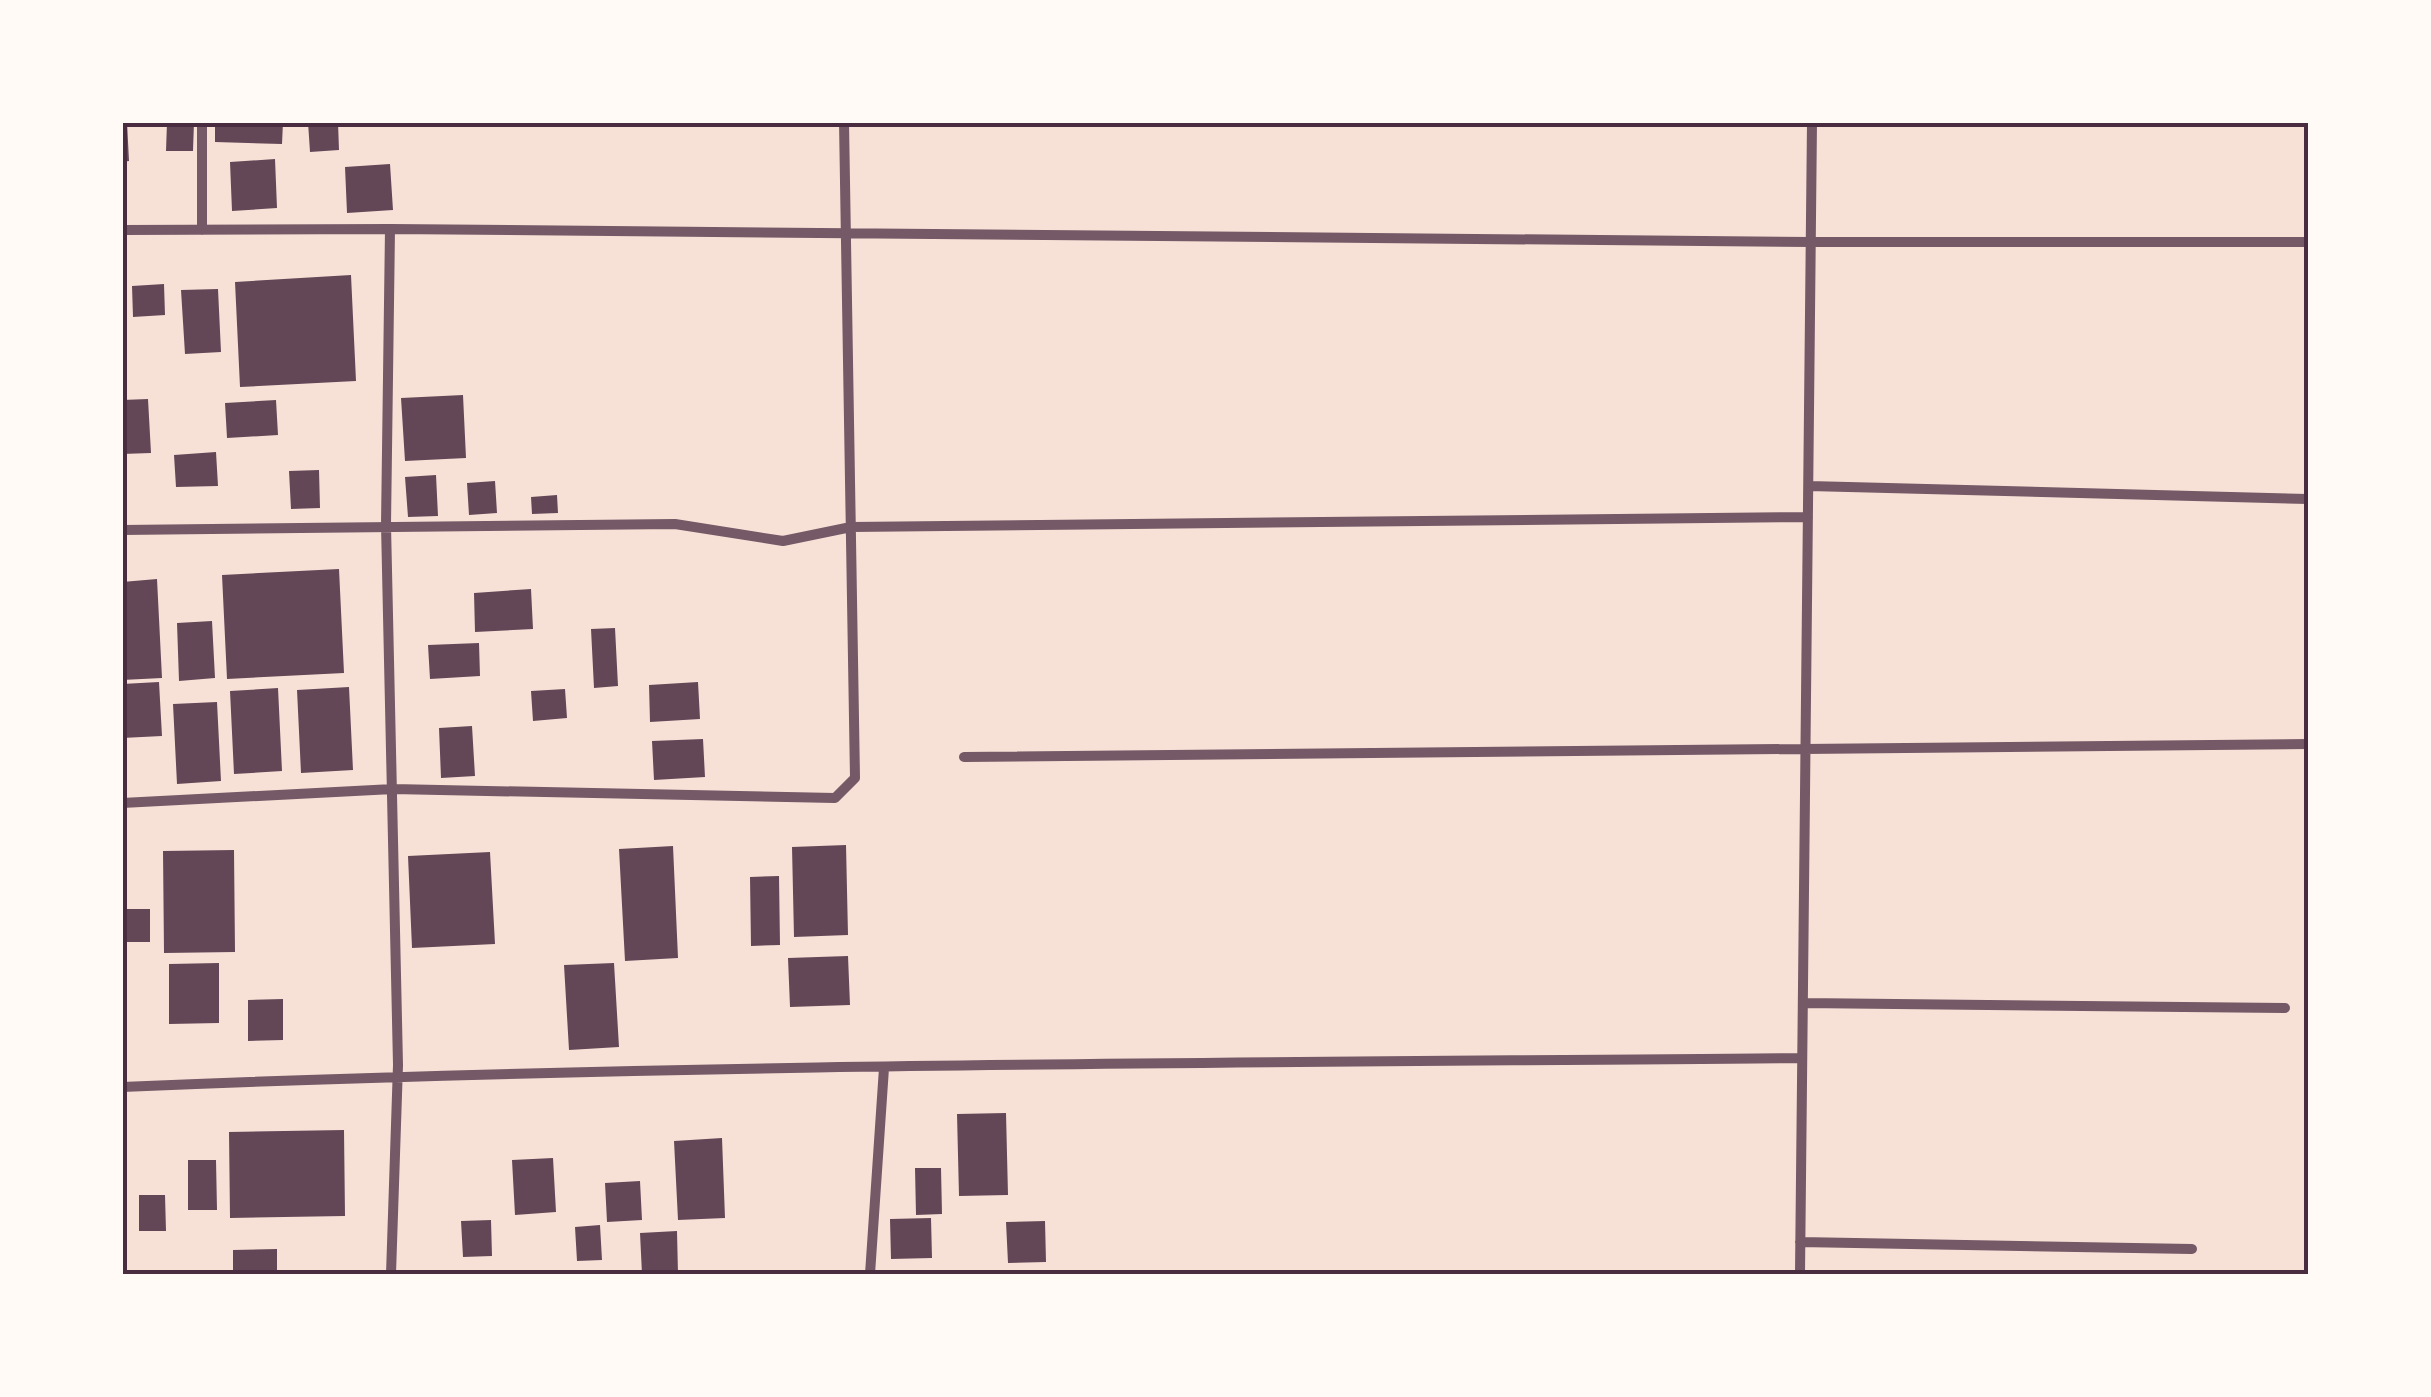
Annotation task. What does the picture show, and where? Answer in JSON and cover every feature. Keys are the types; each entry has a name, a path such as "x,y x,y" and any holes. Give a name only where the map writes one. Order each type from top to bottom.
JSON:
{"street":[{"path":"202,122 202,230"},
{"path":"122,804 393,789 834,798 855,778 844,122"},
{"path":"1800,1274 1812,122"},
{"path":"390,229 386,525 398,1075 391,1274"},
{"path":"122,230 2308,242"},
{"path":"1809,486 2308,499"},
{"path":"122,530 676,524 783,541 851,527 1808,516"},
{"path":"964,758 2308,744"},
{"path":"1803,1003 2285,1008"},
{"path":"122,1087 398,1075 1802,1058"},
{"path":"870,1274 884,1068"},
{"path":"1800,1242 2192,1249"}],"building":[{"path":"122,122 127,122 129,161 122,162"},
{"path":"167,122 194,122 193,151 166,151"},
{"path":"215,122 283,122 282,144 215,142"},
{"path":"308,122 338,122 339,150 310,152"},
{"path":"275,159 277,208 232,211 230,162"},
{"path":"390,164 393,210 347,213 345,167"},
{"path":"351,275 356,381 240,387 235,282"},
{"path":"164,284 165,315 133,317 132,286"},
{"path":"218,289 221,352 185,354 181,290"},
{"path":"463,395 466,458 405,461 401,398"},
{"path":"148,399 151,453 122,454 122,400"},
{"path":"276,400 278,435 227,438 225,403"},
{"path":"216,452 218,486 176,487 174,455"},
{"path":"319,470 320,508 291,509 289,471"},
{"path":"436,475 438,516 408,517 405,477"},
{"path":"495,481 497,513 469,515 467,483"},
{"path":"557,495 558,513 532,514 531,497"},
{"path":"339,569 344,673 227,679 222,575"},
{"path":"157,579 162,678 122,680 122,582"},
{"path":"531,589 533,629 475,632 474,593"},
{"path":"212,621 215,678 179,681 177,623"},
{"path":"615,628 618,686 594,688 591,629"},
{"path":"479,643 480,676 430,679 428,645"},
{"path":"159,682 162,736 122,738 122,684"},
{"path":"698,682 700,719 650,722 649,685"},
{"path":"349,687 353,770 301,773 297,690"},
{"path":"278,688 282,771 234,774 230,691"},
{"path":"565,689 567,718 533,721 531,691"},
{"path":"217,702 221,781 177,784 173,704"},
{"path":"472,726 475,776 441,778 439,728"},
{"path":"703,739 705,777 654,780 652,741"},
{"path":"846,845 848,935 794,937 792,847"},
{"path":"673,846 678,958 625,961 619,849"},
{"path":"234,850 235,952 164,953 163,851"},
{"path":"490,852 495,944 412,948 408,856"},
{"path":"779,876 780,945 751,946 750,877"},
{"path":"122,909 150,909 150,942 122,942"},
{"path":"848,956 850,1005 790,1007 788,958"},
{"path":"219,963 219,1023 169,1024 169,964"},
{"path":"614,963 619,1047 569,1050 564,965"},
{"path":"283,999 283,1040 248,1041 248,1000"},
{"path":"1006,1113 1008,1195 959,1196 957,1114"},
{"path":"344,1130 345,1216 230,1218 229,1132"},
{"path":"722,1138 725,1218 678,1220 674,1141"},
{"path":"553,1158 556,1212 515,1215 512,1160"},
{"path":"188,1160 216,1160 217,1210 188,1210"},
{"path":"915,1168 941,1168 942,1214 916,1215"},
{"path":"640,1181 642,1220 607,1222 605,1183"},
{"path":"139,1195 165,1195 166,1231 139,1231"},
{"path":"931,1218 932,1258 891,1259 890,1219"},
{"path":"491,1220 492,1256 463,1257 461,1221"},
{"path":"1045,1221 1046,1262 1008,1263 1006,1222"},
{"path":"600,1225 602,1260 577,1261 575,1227"},
{"path":"677,1231 678,1274 642,1274 640,1233"},
{"path":"277,1249 277,1274 233,1274 233,1250"}]}
